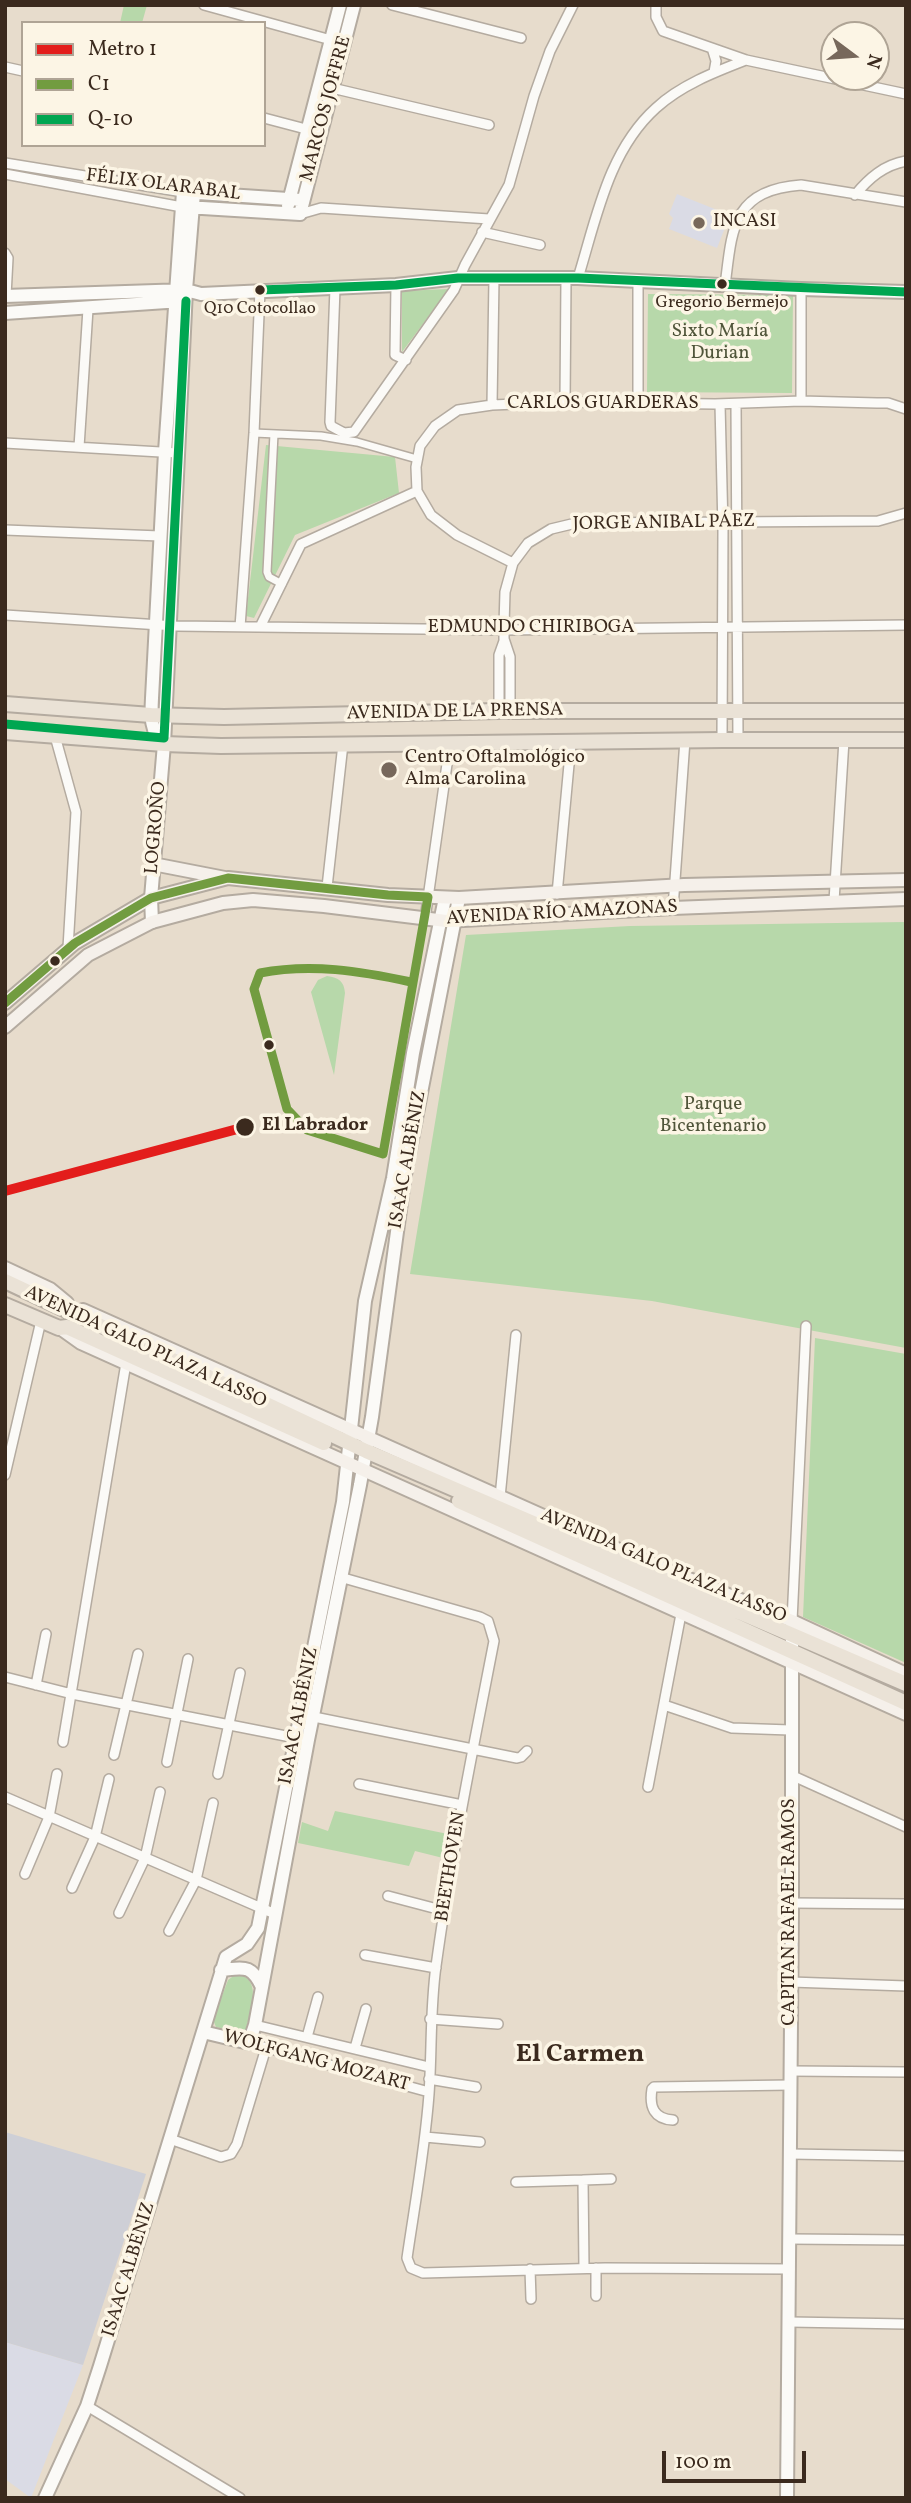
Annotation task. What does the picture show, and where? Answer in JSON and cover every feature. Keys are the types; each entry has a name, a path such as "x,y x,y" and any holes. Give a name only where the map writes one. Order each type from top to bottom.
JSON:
{"main road":[{"name":"AVENIDA DE LA PRENSA","path":"5,704 224,717 505,711 906,711"},
{"name":"AVENIDA DE LA PRENSA","path":"5,732 160,741 343,744 906,740"},
{"path":"153,864 228,878"},
{"name":"AVENIDA RÍO AMAZONAS","path":"5,1003 68,948 150,898 228,878 388,895 445,898 675,886 906,880"},
{"name":"AVENIDA RÍO AMAZONAS","path":"5,1027 88,955 152,922 197,909 253,900 454,921 673,908 906,899"},
{"path":"5,1268 50,1289 67,1303"},
{"name":"AVENIDA GALO PLAZA LASSO","path":"8,1282 22,1283 67,1303 350,1448"},
{"name":"AVENIDA GALO PLAZA LASSO","path":"8,1282 906,1714"},
{"path":"5,1305 59,1328"},
{"path":"5,1311 81,1343"},
{"name":"AVENIDA GALO PLAZA LASSO","path":"59,1328 67,1327 77,1331 350,1448 681,1614 906,1703"},
{"name":"AVENIDA GALO PLAZA LASSO","path":"59,1328 81,1343 126,1363 350,1448"},
{"name":"AVENIDA GALO PLAZA LASSO","path":"365,1455 500,1497 792,1627 906,1684"},
{"name":"AVENIDA GALO PLAZA LASSO","path":"365,1455 906,1674"}],"street":[{"path":"204,5 262,21"},
{"name":"MARCOS JOFFRE","path":"294,206 314,131 340,5"},
{"name":"MARCOS JOFFRE","path":"314,131 332,88 354,5"},
{"path":"392,5 521,38"},
{"path":"254,433 347,435 406,360 454,290 482,232 509,185 546,62 573,5"},
{"path":"656,5 656,17 663,31 746,60 906,94"},
{"path":"266,22 331,40"},
{"path":"712,48 716,61 714,72"},
{"path":"565,402 572,279 620,155 639,125 657,107 714,72 746,60"},
{"path":"332,88 489,125"},
{"path":"266,119 314,131"},
{"path":"855,195 870,177 906,161"},
{"name":"FÉLIX OLARABAL","path":"5,163 188,193 294,206 489,219"},
{"name":"FÉLIX OLARABAL","path":"5,174 187,207 294,206"},
{"path":"725,286 734,225 745,206 761,195 785,186 801,185 906,202"},
{"path":"158,715 155,625 164,452 181,296 188,193"},
{"path":"482,232 540,245"},
{"path":"5,253 8,258 5,296 181,296"},
{"path":"5,313 88,309 201,294 396,285 458,278 572,279 906,292"},
{"path":"492,405 494,278"},
{"path":"638,282 638,403"},
{"path":"396,285 395,355 406,360"},
{"path":"335,288 331,426 347,435 417,459"},
{"path":"801,289 801,401"},
{"path":"240,627 254,433 260,290"},
{"path":"158,715 169,626 178,453 181,296"},
{"path":"79,447 88,309"},
{"name":"CARLOS GUARDERAS","path":"417,491 417,459 420,446 435,426 458,410 492,405 565,402 736,404 801,401 888,403 906,407"},
{"path":"720,404 723,627 730,712 738,740"},
{"path":"722,740 730,712 737,627 736,404"},
{"path":"274,434 267,572 268,577 282,584"},
{"path":"5,443 178,453"},
{"path":"260,627 301,544 417,491 431,515 457,535 513,563 505,592 504,635 510,657 505,711"},
{"name":"JORGE ANIBAL PÁEZ","path":"513,563 528,544 551,529 576,523 878,522 906,513"},
{"path":"5,530 160,536"},
{"name":"EDMUNDO CHIRIBOGA","path":"5,615 169,626 504,635 723,627 906,625"},
{"name":"LOGROÑO","path":"152,922 150,898 160,741 158,715"},
{"path":"55,736 76,812 68,948"},
{"path":"673,908 685,740"},
{"path":"834,901 844,740"},
{"path":"425,919 450,743"},
{"path":"557,894 570,743"},
{"path":"327,887 343,744"},
{"name":"ISAAC ALBÉNIZ","path":"306,1716 340,1577 365,1455 413,1052 445,898"},
{"name":"ISAAC ALBÉNIZ","path":"249,2043 255,2025 275,1914 350,1448 365,1301 399,1179 459,898"},
{"path":"5,1475 40,1325"},
{"name":"CAPITAN RAFAEL RAMOS","path":"787,2498 792,1903 791,1658 806,1326"},
{"path":"500,1497 516,1335"},
{"path":"63,1742 126,1363"},
{"name":"BEETHOVEN","path":"340,1577 488,1621 494,1641 462,1805 436,1968 430,2019 425,2137 407,2258 411,2268 423,2273 530,2269"},
{"path":"648,1787 681,1614"},
{"path":"36,1685 46,1634"},
{"path":"114,1755 138,1654"},
{"path":"167,1762 188,1659"},
{"path":"218,1774 240,1673"},
{"path":"5,1676 72,1694 302,1739"},
{"path":"664,1705 732,1728 790,1730"},
{"path":"306,1716 517,1758 527,1751"},
{"name":"ISAAC ALBÉNIZ","path":"46,2498 87,2406 221,1970 226,1957 247,1944 258,1928 302,1739"},
{"path":"25,1874 49,1817 57,1774"},
{"path":"791,1775 906,1827"},
{"path":"72,1888 95,1837 109,1779"},
{"path":"359,1784 462,1805"},
{"path":"119,1913 145,1858 160,1792"},
{"path":"5,1797 275,1914"},
{"path":"169,1931 196,1880 213,1803"},
{"path":"388,1896 445,1911"},
{"path":"792,1903 906,1904"},
{"path":"365,1955 436,1968"},
{"path":"221,1970 248,1969 256,1974 262,1987"},
{"path":"791,1982 906,1986"},
{"path":"307,2037 318,1997"},
{"path":"355,2048 366,2008"},
{"path":"430,2019 498,2024"},
{"name":"WOLFGANG MOZART","path":"255,2025 429,2067"},
{"name":"WOLFGANG MOZART","path":"203,2032 429,2092"},
{"path":"170,2139 221,2157 231,2154 237,2144 266,2048"},
{"path":"791,2071 906,2072"},
{"path":"429,2080 477,2087"},
{"path":"673,2120 662,2119 656,2113 651,2098 652,2088 791,2085"},
{"path":"425,2137 480,2142"},
{"path":"790,2154 906,2155"},
{"path":"516,2182 611,2179"},
{"path":"583,2180 584,2268"},
{"path":"789,2239 906,2240"},
{"path":"596,2268 596,2296"},
{"path":"530,2299 530,2269 790,2269"},
{"path":"790,2322 906,2324"},
{"path":"87,2406 240,2498"}],"shaded area":[{"name":"INCASI","path":"677,194 730,215 717,248 669,229 673,218 669,214"},
{"path":"5,2132 146,2174 83,2365 5,2342"},
{"path":"5,2342 83,2365 31,2498 5,2479"}],"green space":[{"path":"124,5 147,5 143,21 120,21"},
{"path":"449,289 402,352 402,291"},
{"name":"Sixto María Durian","path":"648,294 793,295 792,393 647,392"},
{"path":"266,445 395,457 399,493 295,535 254,618 246,616"},
{"name":"Parque Bicentenario","path":"906,922 906,1348 652,1301 410,1274 466,935 630,926"},
{"path":"327,976 340,981 345,993 334,1075 311,992 318,980"},
{"path":"815,1338 906,1354 906,1663 803,1617"},
{"path":"335,1811 448,1834 443,1858 415,1851 409,1866 298,1843 302,1822 328,1831"},
{"path":"236,1974 245,1977 253,1988 246,2030 240,2033 216,2027 213,2020 228,1980"}],"metro line":[{"name":"1","path":"5,1191 245,1127"}],"transit line":[{"name":"Q-10","path":"260,290 396,285 458,278 578,278 906,292"},
{"name":"Q-10","path":"5,724 164,738 186,301"},
{"name":"C1","path":"5,1003 75,943 151,898 228,878 428,897 383,1154 307,1130 287,1109 254,989 260,973 298,969 354,972 411,982"}],"place":[{"name":"INCASI","path":"699,223"},
{"name":"Gregorio Bermejo","path":"722,284"},
{"name":"Q10 Cotocollao","path":"260,290"},
{"name":"Centro Oftalmológico Alma Carolina","path":"389,770"},
{"name":"El Labrador","path":"245,1127"}],"district":[{"name":"El Carmen","path":"580,2056"}]}
